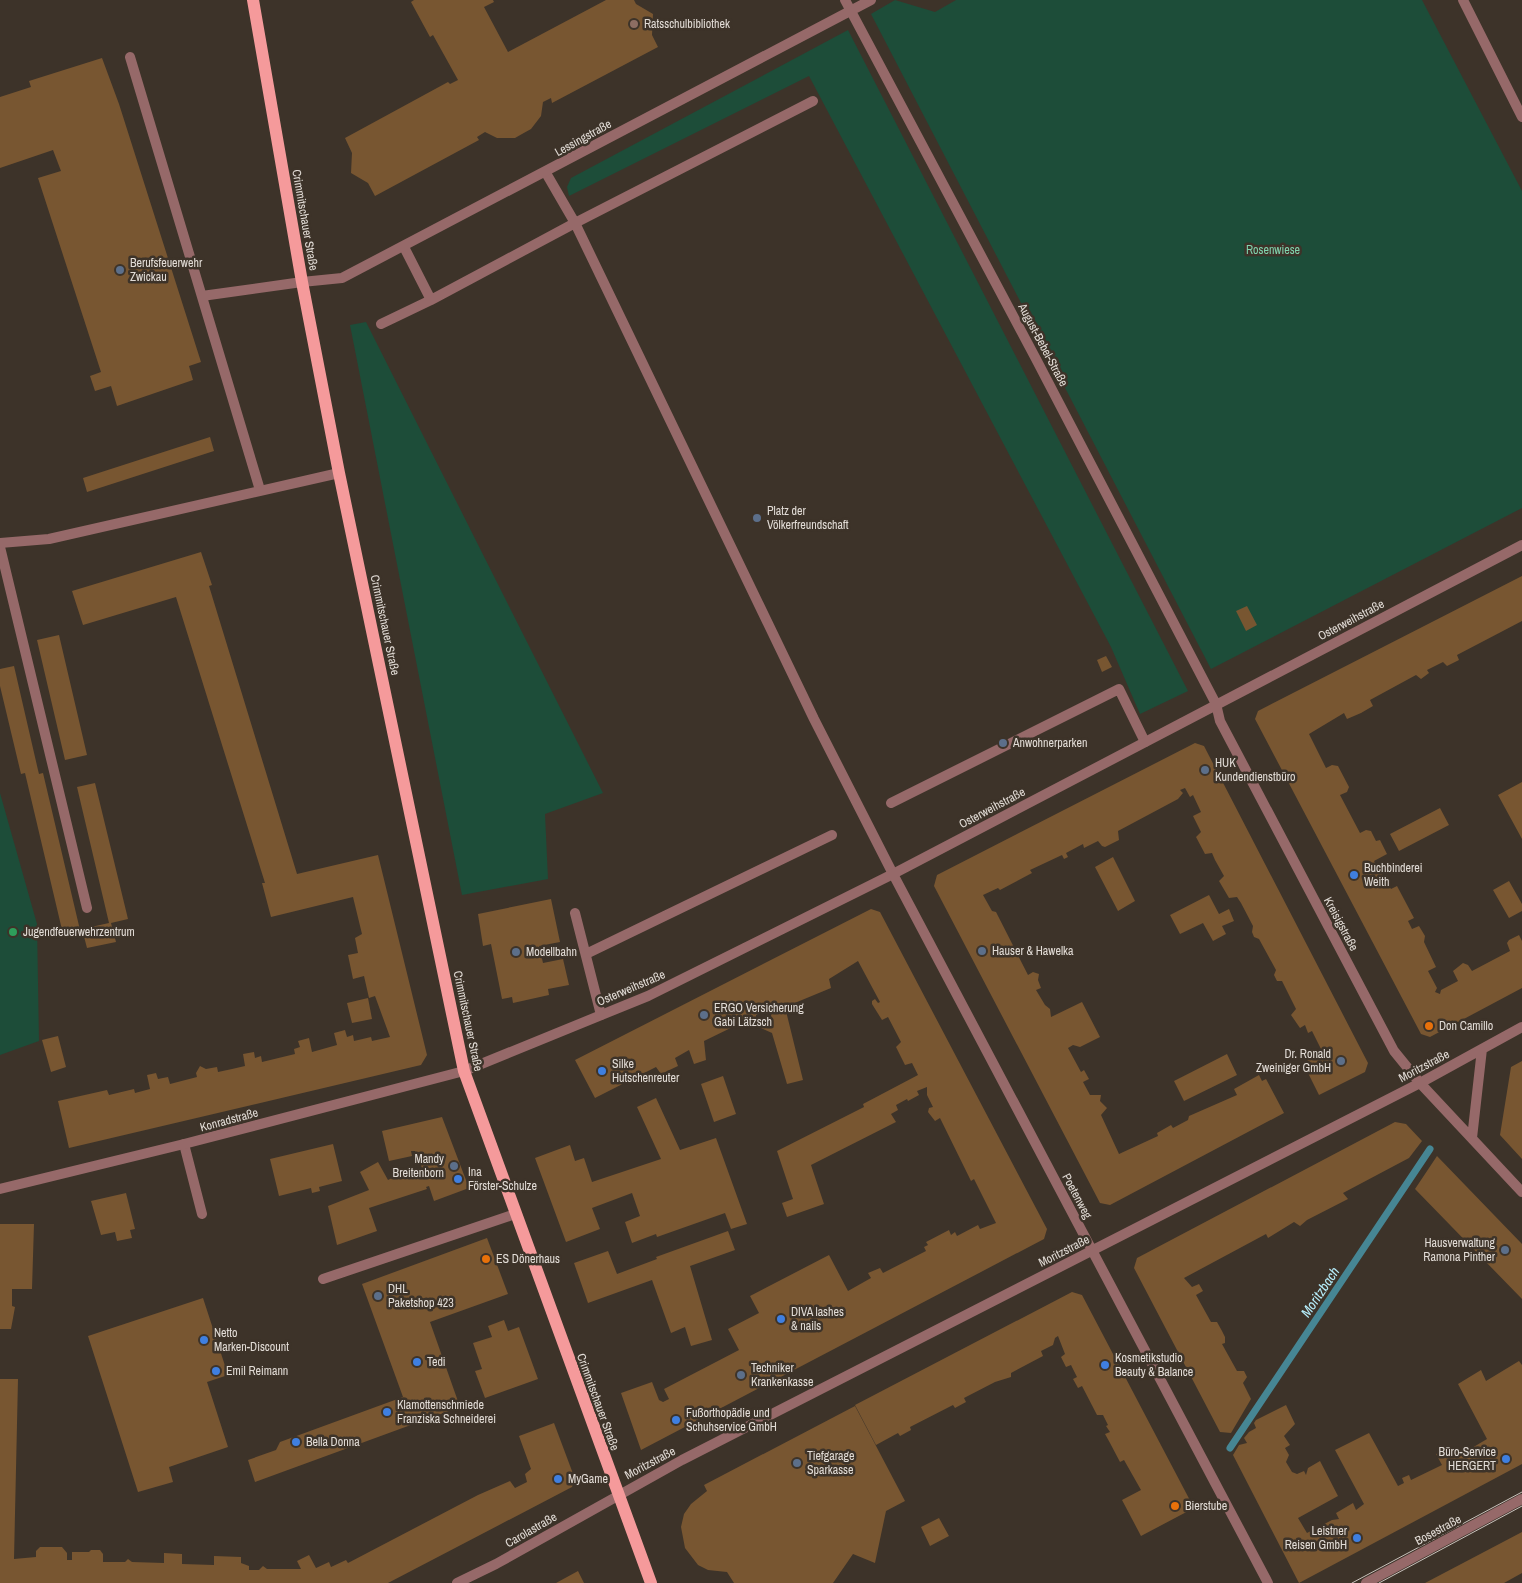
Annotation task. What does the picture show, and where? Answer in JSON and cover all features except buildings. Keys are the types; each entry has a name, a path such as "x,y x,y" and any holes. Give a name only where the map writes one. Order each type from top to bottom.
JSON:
{"main road":[{"name":"Crimmitschauer Straße","path":"253,0 302,282 339,473 464,1071 617,1495 651,1583"}],"street":[{"name":"August-Bebel-Straße","path":"845,0 1041,367 1216,704"},
{"name":"Lessingstraße","path":"202,296 342,278 546,173 871,0"},
{"path":"1463,0 1519,103 1522,117"},
{"path":"130,57 260,490"},
{"path":"381,324 431,300 575,223 812,102"},
{"name":"Poetenweg","path":"546,173 575,223 814,719 893,874 1268,1583"},
{"path":"404,247 431,300"},
{"path":"0,543 49,539 339,473"},
{"name":"Osterweihstraße","path":"464,1071 648,996 893,874 1522,545"},
{"path":"0,547 87,908"},
{"path":"891,803 1120,689 1145,742"},
{"name":"Kreisigstraße","path":"1216,704 1220,721 1394,1050 1420,1083 1522,1192"},
{"path":"586,954 832,835"},
{"path":"575,913 601,1015"},
{"name":"Moritzstraße","path":"617,1495 1420,1083 1522,1027"},
{"path":"1472,1138 1482,1049"},
{"name":"Konradstraße","path":"0,1189 184,1144 464,1071"},
{"path":"184,1144 202,1214"},
{"path":"323,1279 515,1214"},
{"name":"Carolastraße","path":"457,1583 496,1564 617,1495"},
{"name":"Bosestraße","path":"1366,1583 1522,1499"}],"green space":[{"name":"Rosenwiese","path":"895,0 935,12 956,0 1422,0 1522,191 1522,508 1211,669 871,14"},
{"path":"848,30 1188,691 1140,714 1111,647 809,76 569,196 567,187 571,178"},
{"path":"366,322 603,793 545,814 548,879 462,895 350,325"},
{"path":"0,793 37,924 39,1041 0,1055"}],"waterway":[{"name":"Moritzbach","path":"1230,1448 1430,1149"}],"tram line":[{"path":"1352,1583 1522,1492"},
{"path":"1379,1583 1522,1506"}],"place":[{"name":"Ratsschulbibliothek","path":"634,24"},
{"name":"Berufsfeuerwehr Zwickau","path":"120,270"},
{"name":"Platz der Völkerfreundschaft","path":"757,518"},
{"name":"Anwohnerparken","path":"1003,743"},
{"name":"HUK Kundendienstbüro","path":"1205,770"},
{"name":"Buchbinderei Weith","path":"1354,875"},
{"name":"Jugendfeuerwehrzentrum","path":"13,932"},
{"name":"Hauser & Hawelka","path":"982,951"},
{"name":"Modellbahn","path":"516,952"},
{"name":"ERGO Versicherung Gabi Lätzsch","path":"704,1015"},
{"name":"Don Camillo","path":"1429,1026"},
{"name":"Dr. Ronald Zweiniger GmbH","path":"1341,1061"},
{"name":"Silke Hutschenreuter","path":"602,1071"},
{"name":"Mandy Breitenborn","path":"454,1166"},
{"name":"Ina Förster-Schulze","path":"458,1179"},
{"name":"Hausverwaltung Ramona Pinther","path":"1505,1250"},
{"name":"ES Dönerhaus","path":"486,1259"},
{"name":"DHL Paketshop 423","path":"378,1296"},
{"name":"DIVA lashes & nails","path":"781,1319"},
{"name":"Netto Marken-Discount","path":"204,1340"},
{"name":"Tedi","path":"417,1362"},
{"name":"Kosmetikstudio Beauty & Balance","path":"1105,1365"},
{"name":"Emil Reimann","path":"216,1371"},
{"name":"Techniker Krankenkasse","path":"741,1375"},
{"name":"Klamottenschmiede Franziska Schneiderei","path":"387,1412"},
{"name":"Fußorthopädie und Schuhservice GmbH","path":"676,1420"},
{"name":"Bella Donna","path":"296,1442"},
{"name":"Büro-Service HERGERT","path":"1506,1459"},
{"name":"Tiefgarage Sparkasse","path":"797,1463"},
{"name":"MyGame","path":"558,1479"},
{"name":"Bierstube","path":"1175,1506"},
{"name":"Leistner Reisen GmbH","path":"1357,1538"}]}
